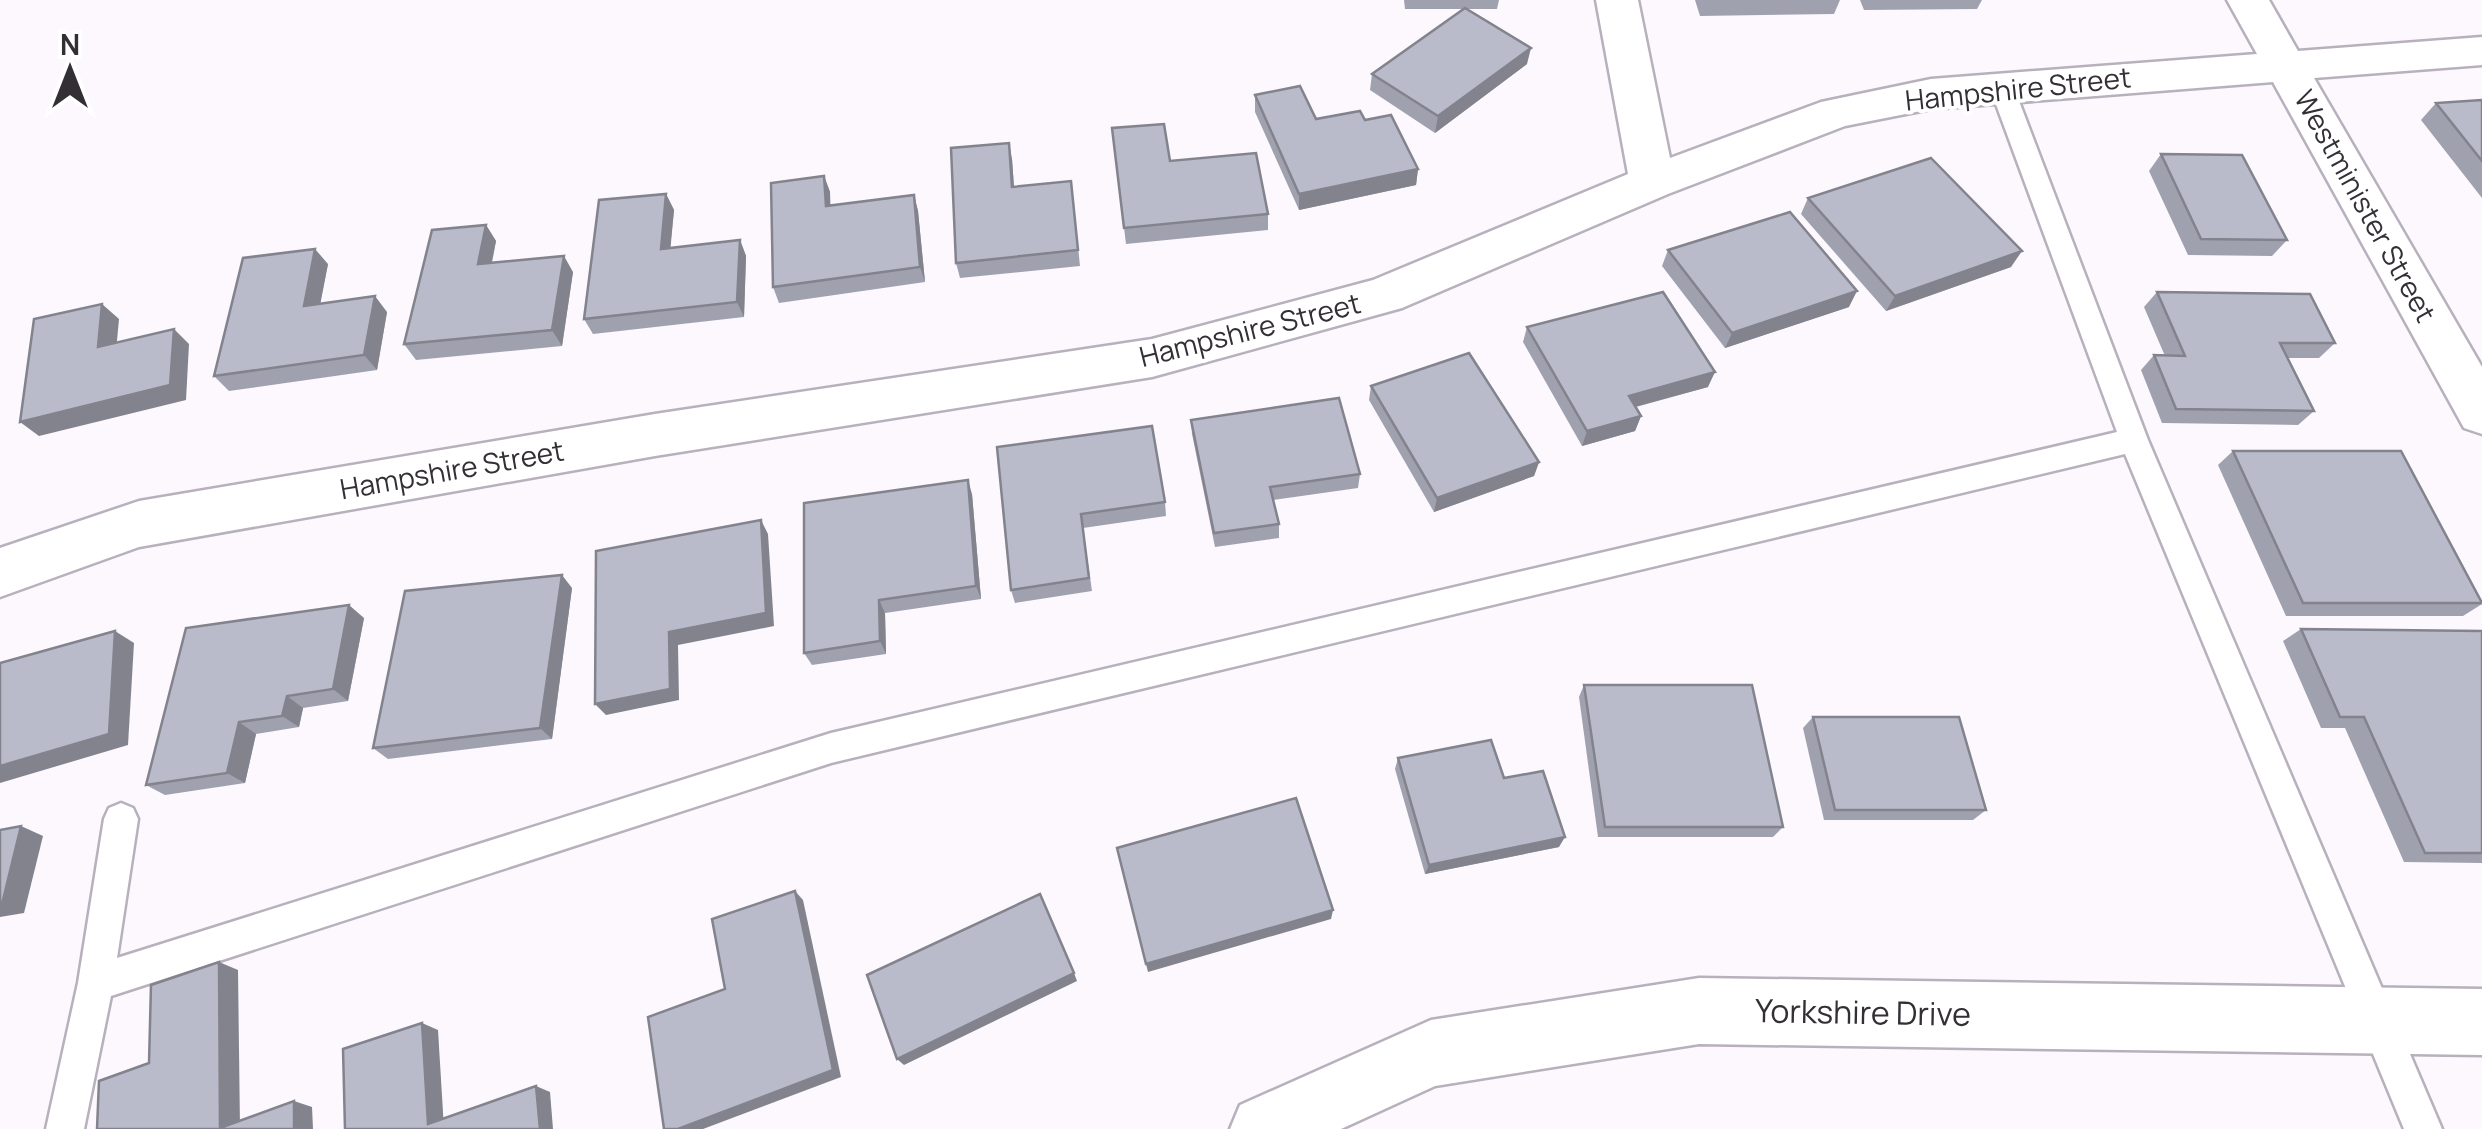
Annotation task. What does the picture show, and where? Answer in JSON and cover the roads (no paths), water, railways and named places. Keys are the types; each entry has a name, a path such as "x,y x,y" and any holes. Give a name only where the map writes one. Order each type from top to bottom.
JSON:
{"street":[{"path":"1617,0 1652,182"},
{"name":"Westminister Street","path":"2248,0 2482,413"},
{"name":"Hampshire Street","path":"0,574 61,548 139,524 655,435 1152,358 1385,295 1652,182 1837,113 1931,94 2482,50"},
{"name":"Yorkshire Drive","path":"1264,1129 1431,1052 1699,1011 2482,1022"}],"lane":[{"path":"2002,88 2134,440 2423,1129"},
{"path":"96,983 831,748 2134,440"},
{"path":"65,1129 96,983 121,819"}]}
